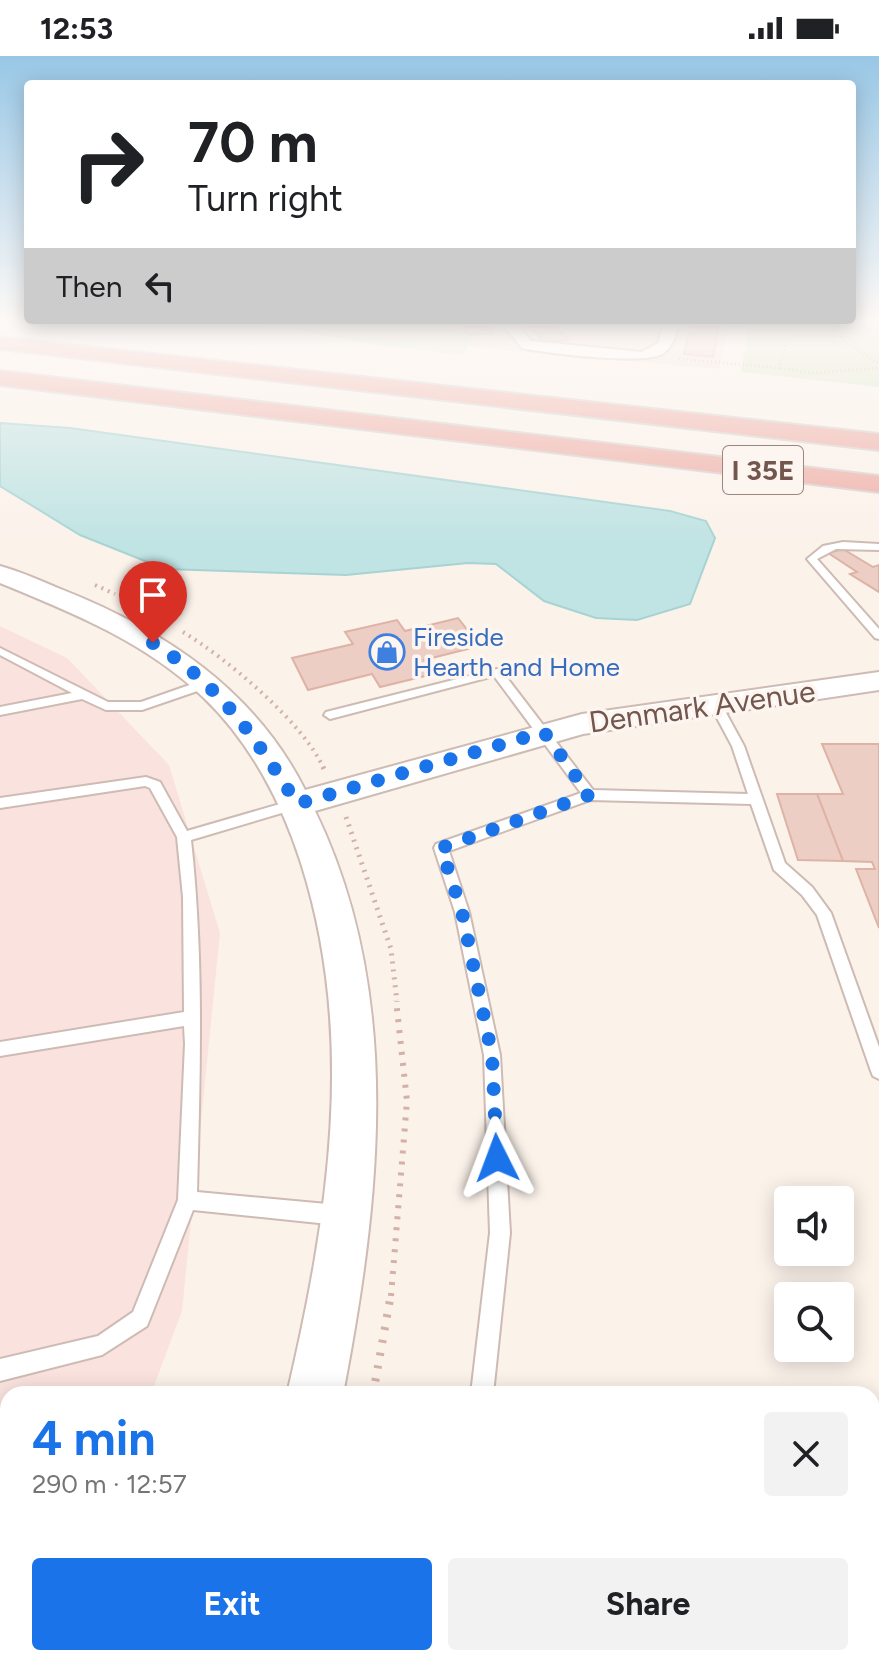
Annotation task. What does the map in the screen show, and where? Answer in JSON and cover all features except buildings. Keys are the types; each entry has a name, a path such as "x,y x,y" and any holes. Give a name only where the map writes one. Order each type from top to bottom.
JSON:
{"highway":[{"name":"I 35E","path":"140,395 879,484"},
{"name":"I 35E","path":"463,395 879,442"},
{"path":"31,406 151,419 497,438"}],"street":[{"path":"2,577 115,621 172,655 253,733 297,804 332,899 347,975 355,1071 346,1216 335,1301 317,1386"},
{"name":"Denmark Avenue","path":"297,804 544,732 614,718 879,681"}],"lane":[{"path":"879,547 836,545 818,552 812,559 875,626 879,636"},
{"path":"0,651 106,706 142,706 205,684"},
{"path":"330,715 497,672 589,795"},
{"path":"0,711 82,695"},
{"path":"715,703 738,746 779,866 807,891 824,913 879,1071"},
{"path":"0,803 146,781 155,785 184,837 190,897 192,1018 187,1200 140,1319 102,1345 0,1370"},
{"path":"483,1386 500,1233 492,1055 462,912 441,848 589,795 756,799"},
{"path":"184,837 297,804"},
{"path":"0,1049 192,1018"},
{"path":"187,1200 346,1216"}],"shaded area":[{"path":"0,626 67,658 169,765 220,933 182,1311 154,1386 0,1386"}],"water":[{"path":"0,423 70,428 670,511 706,521 715,538 690,604 637,620 596,618 544,601 496,564 468,563 346,575 165,569 80,535 0,486"}],"place":[{"name":"Fireside Hearth and Home","path":"387,652"}],"route":[{"path":"153,643 205,684 253,733 297,804 544,732 589,795 441,848 462,912 492,1055 497,1158"}]}
